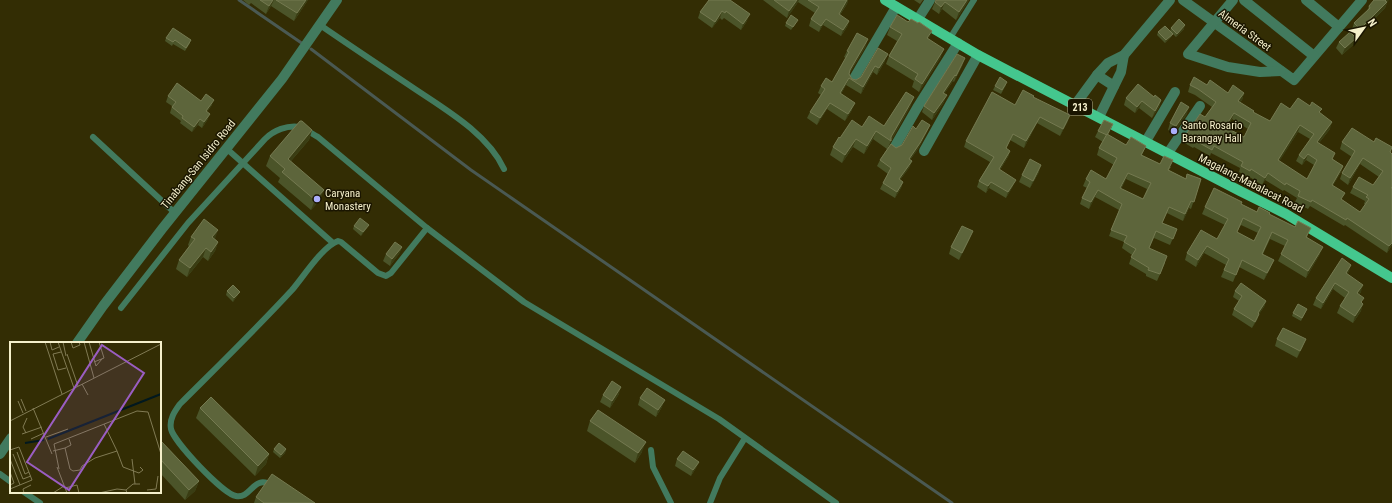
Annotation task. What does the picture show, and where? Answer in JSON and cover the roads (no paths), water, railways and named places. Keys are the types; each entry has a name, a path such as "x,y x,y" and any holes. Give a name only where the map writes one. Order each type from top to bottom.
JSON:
{"main road":[{"name":"Magalang-Mabalacat Road","path":"885,0 978,55 1146,141 1233,188 1286,214 1392,278"}],"street":[{"name":"Tinabang-San Isidro Road","path":"78,342 103,306 175,213 282,79 337,0"},
{"path":"918,19 930,0"},
{"path":"1075,105 1097,75 1108,63 1124,55 1170,0"},
{"name":"Almeria Street","path":"1183,0 1294,80 1314,56"},
{"path":"1233,0 1188,54 1228,67 1260,72 1281,71"},
{"path":"1244,0 1314,56 1362,0"},
{"path":"1306,0 1338,27"},
{"path":"853,80 896,7"},
{"path":"894,148 954,40"},
{"path":"924,151 978,55"},
{"path":"1099,117 1121,72 1124,55"},
{"path":"1097,75 1114,86"},
{"path":"1146,141 1176,92"},
{"path":"1168,153 1200,106"},
{"path":"0,454 6,440"}],"lane":[{"path":"954,40 974,0"},
{"path":"320,25 446,110 483,138 499,157 504,169"},
{"path":"121,308 188,223 242,163 271,134 286,127 301,128 318,137 427,228 524,302 719,419 836,503"},
{"path":"93,137 175,213"},
{"path":"227,149 333,243"},
{"path":"278,489 268,483 263,482 258,483 246,494 241,496 228,494 212,480 175,438 170,424 173,414 180,404 242,344 292,289 325,249 333,243 338,241 341,242 378,273 386,276 391,273 427,228"},
{"path":"710,503 720,478 745,438"},
{"path":"651,450 653,467 671,503"},
{"path":"0,474 10,481"},
{"path":"25,493 40,503"}],"waterway":[{"path":"239,0 303,44"},
{"path":"311,49 471,170 952,503"}],"place":[{"name":"Santo Rosario Barangay Hall","path":"1174,131"},
{"name":"Caryana Monastery","path":"317,199"}]}
